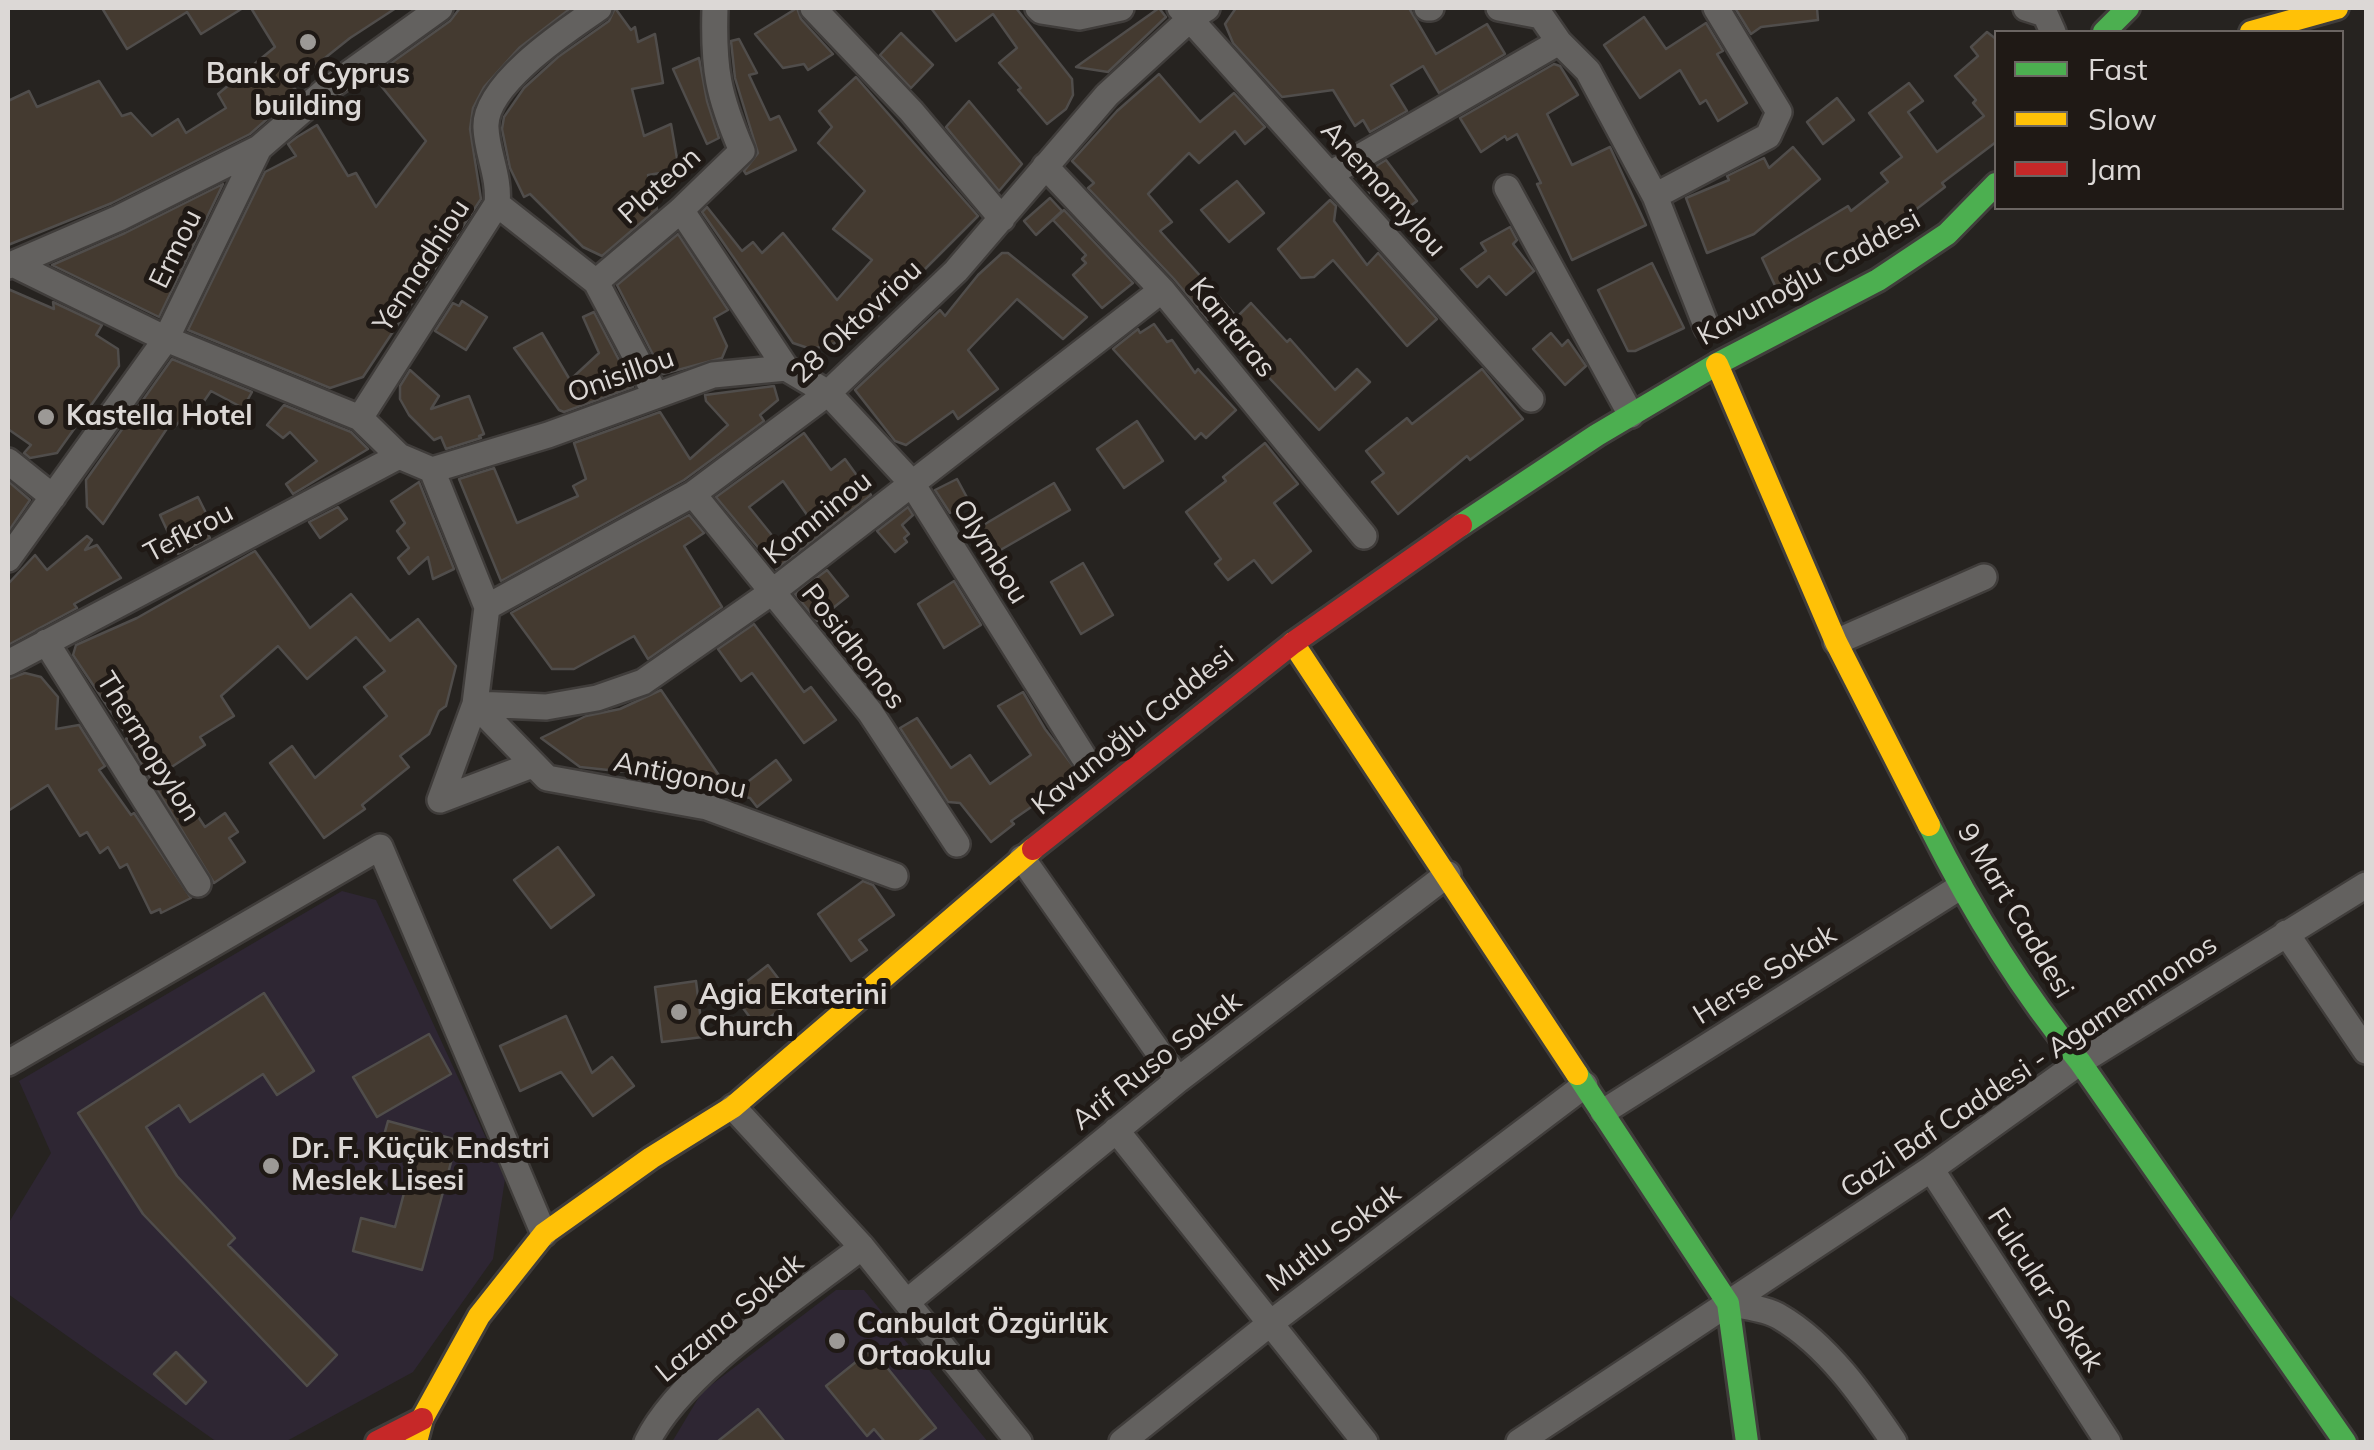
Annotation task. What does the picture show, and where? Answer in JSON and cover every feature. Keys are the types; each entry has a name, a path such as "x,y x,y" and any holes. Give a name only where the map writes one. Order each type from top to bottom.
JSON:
{"main road":[{"path":"2106,30 2128,8"},
{"path":"2258,30 2337,8"},
{"name":"Kavunoğlu Caddesi","path":"416,1442 422,1419 479,1316 544,1234 652,1158 734,1107 1022,858 1293,642 1402,564 1631,414 1878,280 1947,234 1994,186"},
{"name":"9 Mart Caddesi","path":"1717,364 1836,642 1960,888 2038,1010 2080,1062 2346,1442"},
{"path":"1293,642 1728,1304 1747,1442"},
{"path":"377,1442 422,1419"}],"street":[{"name":"Ermou","path":"8,558 166,339 259,148 326,90 440,8"},
{"name":"Yennadhiou","path":"360,418 497,204 499,188 486,128 487,110 531,56 599,8"},
{"name":"Plateon","path":"596,282 681,210 742,151 720,101 713,48 715,8"},
{"path":"813,8 910,111 1002,219"},
{"path":"1038,8 1079,16 1121,8"},
{"path":"1500,8 1541,12 1559,42 1588,71 1655,196 1707,328"},
{"path":"1655,196 1768,136 1778,112 1716,8"},
{"name":"28 Oktovriou","path":"487,607 693,494 828,393 956,271 1107,96 1192,11"},
{"name":"Anemomylou","path":"1192,11 1330,174 1531,399"},
{"path":"1330,174 1559,42"},
{"path":"10,265 119,218 259,148"},
{"name":"Kantaras","path":"1045,166 1162,290 1364,536"},
{"path":"1507,188 1631,414"},
{"path":"497,204 596,282 656,395"},
{"path":"681,210 786,368 828,393"},
{"path":"10,265 166,339 360,418 399,456 432,470 487,607 475,704 440,800 532,766"},
{"name":"Komninou","path":"475,704 546,707 597,698 643,682 772,592 1162,290"},
{"name":"Onisillou","path":"432,470 548,434 713,375 786,368"},
{"name":"Olymbou","path":"828,393 911,482 1082,756"},
{"name":"Tefkrou","path":"8,663 399,456"},
{"path":"8,461 54,497"},
{"name":"Posidhonos","path":"693,494 870,712 957,844"},
{"path":"1836,642 1984,577"},
{"name":"Thermopylon","path":"46,642 198,884"},
{"name":"Antigonou","path":"475,704 547,778 707,806 896,876"},
{"path":"8,1063 380,847 544,1234"},
{"path":"1022,858 1178,1080"},
{"name":"Arif Ruso Sokak","path":"908,1301 1178,1080 1448,874"},
{"name":"Gazi Baf Caddesi - Agamemnonos","path":"1519,1442 1931,1169 2080,1062 2366,885"},
{"name":"Herse Sokak","path":"1603,1112 1960,888"},
{"path":"2286,933 2366,1051"},
{"name":"Mutlu Sokak","path":"1122,1442 1272,1322 1585,1085"},
{"path":"734,1107 908,1301 1019,1442"},
{"path":"1116,1130 1365,1442"},
{"name":"Fulcular Sokak","path":"1931,1169 2108,1442"},
{"name":"Lazana Sokak","path":"647,1442 683,1390 862,1247"},
{"path":"1728,1304 1778,1315 1825,1353 1894,1442"}],"shaded area":[{"name":"Dr. F. Küçük Endstri Meslek Lisesi","path":"342,891 376,900 505,1179 493,1259 413,1372 285,1442 217,1442 8,1294 8,1224 51,1153 19,1081"},
{"name":"Canbulat Özgürlük Ortaokulu","path":"836,1290 864,1290 988,1442 672,1442 702,1392"}],"building":[{"path":"102,8 243,8 201,34 187,12 127,49"},
{"path":"251,8 396,8 350,38 291,85 298,92 250,134 112,203 8,245 8,101 29,91 37,107 99,81 122,116 131,113 152,136 178,119 186,133 226,108 218,94 275,47"},
{"path":"460,8 571,8 519,48 484,87 473,108 470,129 481,199 363,377 330,388 188,330 265,172 296,156 288,144 297,137 317,125 348,176 356,173 376,207 426,141 373,76 450,21"},
{"path":"615,8 631,30 635,27 638,42 655,34 663,83 632,89 644,136 671,124 679,170 648,175 657,209 602,256 583,247 530,194 524,197 510,168 502,129 504,117 524,88 558,57 609,21"},
{"path":"797,8 801,19 833,54 808,70 804,64 783,68 755,34"},
{"path":"931,8 1016,8 1072,79 1073,95 1066,109 1047,124 1018,90 1021,88 999,63 1017,48 993,14 956,41"},
{"path":"1159,8 1166,17 1108,72 1076,67"},
{"path":"1236,8 1409,8 1436,54 1487,24 1505,54 1439,93 1423,66 1391,85 1407,111 1370,132 1363,120 1355,126 1333,90 1282,97 1233,43 1225,24"},
{"path":"1735,8 1817,8 1818,20 1761,27 1751,34"},
{"path":"1644,17 1666,49 1706,23 1723,51 1717,54 1747,103 1718,121 1706,100 1700,104 1680,70 1640,98 1604,45"},
{"path":"1987,32 1994,37 1994,144 1892,228 1888,223 1816,266 1819,273 1778,292 1762,258 1848,206 1851,211 1888,182 1881,173 1902,157 1869,113 1909,83 1923,101 1908,112 1937,152 1984,116 1955,76 1978,56 1971,47"},
{"path":"901,33 933,65 911,88 880,55"},
{"path":"739,39 757,73 749,75 770,120 779,116 796,150 746,174 744,171 758,153 735,78 731,41"},
{"path":"699,58 719,138 707,144 673,69"},
{"path":"1554,64 1560,66 1578,95 1547,114 1572,165 1610,147 1646,225 1572,260 1517,134 1507,140 1505,136 1481,152 1460,118"},
{"path":"1159,74 1200,122 1234,93 1265,127 1245,144 1235,131 1199,163 1189,153 1148,194 1172,222 1160,231 1237,317 1251,303 1287,342 1290,339 1335,390 1357,369 1370,382 1319,430 1211,317 1208,320 1088,188 1094,183 1072,161 1117,111"},
{"path":"856,77 978,216 874,320 849,337 811,349 793,343 702,212 707,207 742,251 753,242 762,253 783,233 837,300 872,260 833,229 865,191 818,143 832,127 819,111"},
{"path":"1837,98 1854,120 1823,144 1807,122"},
{"path":"969,101 1022,164 999,191 946,127"},
{"path":"1793,147 1820,179 1754,234 1707,253 1686,198 1729,180 1727,176 1764,158 1769,168"},
{"path":"1386,160 1417,201 1394,218 1358,177"},
{"path":"1237,181 1264,213 1229,242 1201,210"},
{"path":"223,184 159,317 52,265 125,233"},
{"path":"1050,198 1062,211 1036,235 1024,221"},
{"path":"1330,200 1336,206 1334,221 1367,265 1378,253 1437,319 1407,346 1333,260 1314,277 1301,278 1278,249"},
{"path":"1064,210 1133,283 1102,308 1073,275 1086,263 1082,259 1086,255 1053,220"},
{"path":"1510,227 1517,240 1513,244 1534,271 1506,295 1489,276 1477,287 1461,269 1486,251 1481,243"},
{"path":"678,234 728,310 714,318 727,346 722,358 663,374 617,285"},
{"path":"1002,253 1008,253 1087,317 1063,339 1017,299 968,350 998,389 958,419 953,411 906,445 895,441 855,390 940,310 945,316 978,275"},
{"path":"1652,263 1684,328 1628,351 1598,290"},
{"path":"8,289 54,309 53,302 102,325 96,335 118,349 119,366 57,453 30,458 24,453 31,445 8,429"},
{"path":"462,301 487,317 466,350 435,331 453,303 459,306"},
{"path":"594,312 633,387 564,412 514,348 542,333 570,380 599,353 583,317"},
{"path":"1154,324 1167,342 1172,340 1195,373 1198,369 1236,410 1206,438 1201,433 1195,439 1113,349 1138,329 1140,333"},
{"path":"1551,333 1562,346 1568,340 1586,366 1565,385 1533,349"},
{"path":"172,359 252,392 243,408 211,391 193,417 188,411 174,428 170,424 103,524 87,507 86,480"},
{"path":"1482,369 1523,419 1470,460 1467,456 1398,514 1372,482 1384,473 1366,451 1407,418 1412,424"},
{"path":"410,370 439,396 431,409 469,396 484,434 481,438 446,449 441,437 434,440 409,415 400,399 400,386"},
{"path":"774,386 778,400 760,415 764,421 684,480 501,581 459,479 494,468 517,523 578,496 573,486 586,479 574,443 660,412 690,459 728,425 705,395"},
{"path":"284,405 351,432 368,449 293,494 286,484 317,461 290,432 283,438 267,425"},
{"path":"1137,421 1163,461 1124,488 1097,449"},
{"path":"804,433 831,470 845,459 871,495 776,569 716,497","holes":["783,481 810,519 779,544 749,507"]},
{"path":"1265,443 1298,484 1274,503 1311,551 1272,583 1254,560 1228,580 1215,564 1221,559 1186,512"},
{"path":"957,479 970,503 950,513 935,490"},
{"path":"8,481 30,500 8,532"},
{"path":"419,482 454,569 433,579 428,557 409,574 398,558 409,548 397,531 405,523 391,501"},
{"path":"1054,483 1070,510 990,556 975,530"},
{"path":"198,497 210,521 203,524 210,538 178,554 160,515"},
{"path":"338,507 347,519 320,538 309,522"},
{"path":"908,507 913,515 902,525 909,534 904,538 907,542 895,552 877,531"},
{"path":"689,515 704,533 684,546 722,607 648,659 634,636 574,669 552,669 511,613"},
{"path":"87,536 92,540 85,550 97,545 121,578 74,604 77,608 8,645 8,584 35,555 47,570"},
{"path":"255,551 310,628 351,594 390,641 418,619 456,666 446,706 439,711 429,734 400,756 409,767 362,805 365,809 324,838 270,763 292,746 315,778 387,716 364,687 385,671 356,637 307,679 278,646 221,696 234,716 200,737 205,745 167,770 205,827 225,813 238,832 229,838 245,862 214,883 128,737 73,655 76,645 137,618"},
{"path":"1083,563 1113,615 1081,634 1051,582"},
{"path":"827,570 848,596 817,621 795,594"},
{"path":"954,581 981,625 944,648 918,604"},
{"path":"754,624 804,692 811,687 836,720 804,743 752,673 741,681 718,649"},
{"path":"25,673 41,677 58,697 56,729 79,725 105,766 99,770 131,815 134,813 191,898 161,913 160,909 151,913 127,864 120,868 108,847 100,853 87,832 80,836 48,785 8,811 8,679"},
{"path":"661,690 731,793 655,775 580,767 541,738 586,716 620,709"},
{"path":"1023,692 1079,774 1011,821 1014,824 991,842 960,803 948,802 900,728 917,718 951,768 970,755 990,784 1031,755 998,706"},
{"path":"776,760 791,780 757,807 750,798 732,794"},
{"path":"558,847 594,895 551,928 514,880"},
{"path":"863,881 873,885 894,915 859,940 867,950 851,961 818,914"},
{"path":"768,965 794,999 757,1027 732,993"},
{"name":"Agia Ekaterini Church","path":"696,981 703,1037 662,1042 655,987"},
{"path":"264,993 314,1071 277,1095 263,1074 190,1122 179,1105 146,1127 177,1176 235,1238 228,1245 337,1355 307,1386 143,1214 78,1113"},
{"path":"566,1016 592,1073 612,1057 634,1086 593,1116 561,1072 520,1091 500,1046"},
{"path":"429,1034 451,1074 377,1117 353,1077"},
{"path":"388,1121 457,1140 422,1270 353,1251 361,1218 395,1227 412,1163 379,1153"},
{"path":"872,1349 936,1428 918,1442 885,1442 874,1429 867,1436 826,1386"},
{"path":"176,1352 206,1382 186,1404 154,1374"},
{"path":"758,1409 785,1442 717,1442"}],"traffic: fast":[{"path":"2106,30 2128,8"},
{"path":"1461,525 1597,435 1717,364 1878,280 1947,234 1994,186"},
{"path":"1929,825 1979,918 2017,977 2345,1442"},
{"path":"1577,1074 1728,1303 1747,1442"}],"traffic: slow":[{"path":"2258,30 2337,8"},
{"path":"1717,364 1836,642 1929,825"},
{"path":"1293,643 1577,1074"},
{"path":"416,1442 422,1419 479,1316 544,1234 651,1158 733,1107 1033,849"}],"traffic: jam":[{"path":"1033,849 1293,643 1461,525"},
{"path":"377,1442 422,1419"}],"place":[{"name":"Bank of Cyprus building","path":"308,42"},
{"name":"Kastella Hotel","path":"46,417"},
{"name":"Agia Ekaterini Church","path":"679,1012"},
{"name":"Dr. F. Küçük Endstri Meslek Lisesi","path":"271,1166"},
{"name":"Canbulat Özgürlük Ortaokulu","path":"837,1341"}]}
